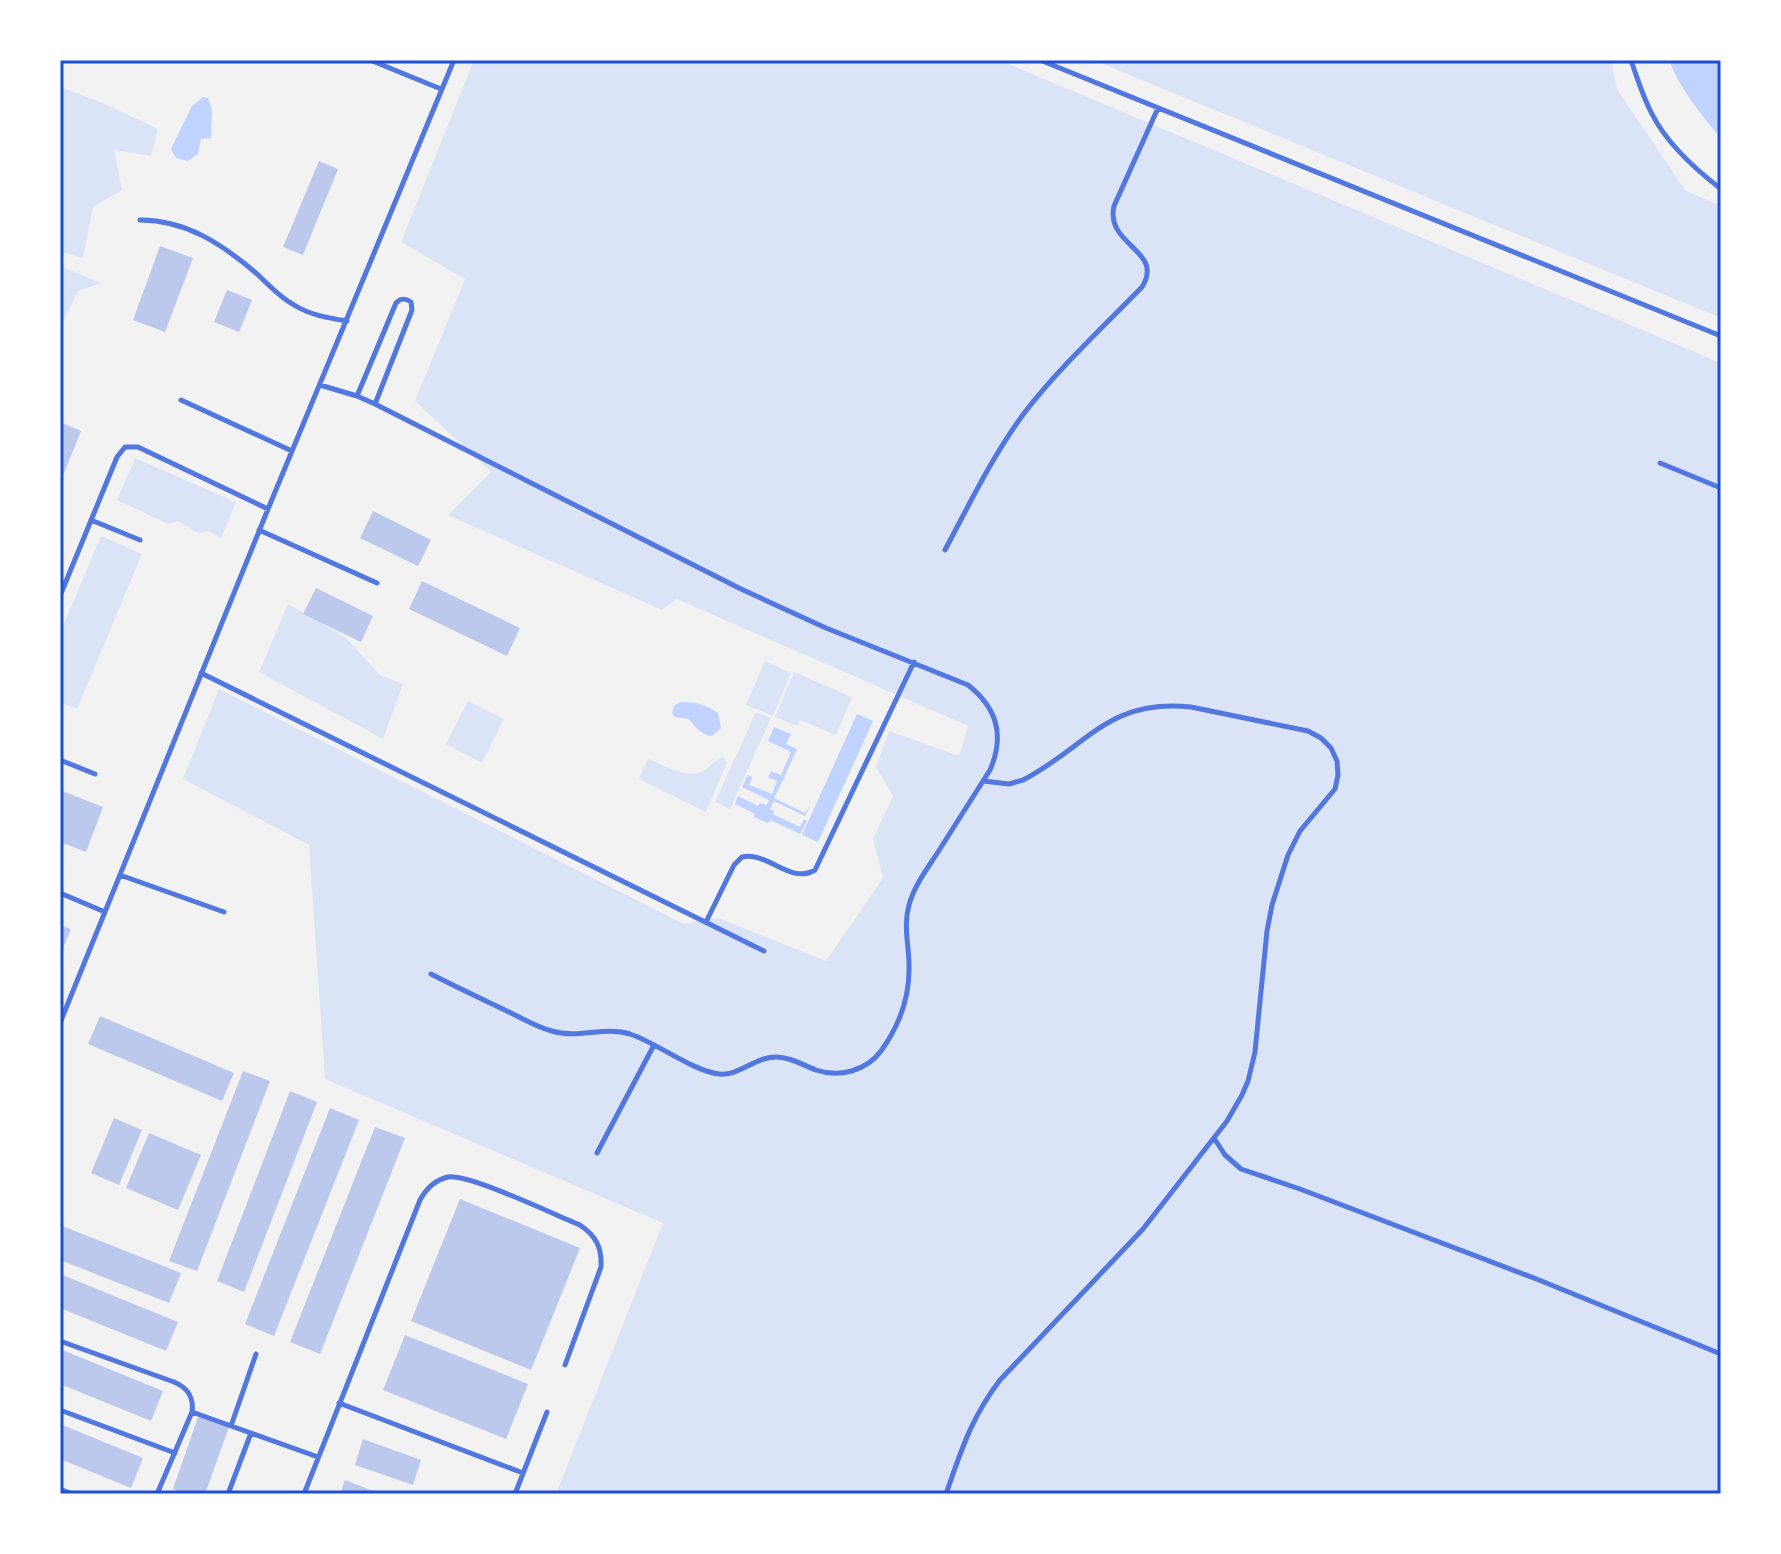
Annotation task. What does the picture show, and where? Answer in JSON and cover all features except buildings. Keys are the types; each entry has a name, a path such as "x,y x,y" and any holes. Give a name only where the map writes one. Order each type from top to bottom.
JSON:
{"lane":[{"path":"370,60 441,89"},
{"path":"60,1023 259,530 454,60"},
{"path":"1040,60 1721,336"},
{"path":"1631,60 1652,115 1668,139 1721,189"},
{"path":"945,550 984,476 1024,413 1145,282 1147,268 1143,259 1114,228 1112,214 1158,108"},
{"path":"140,220 169,222 195,231 235,256 295,306 310,313 347,321"},
{"path":"357,396 396,303 407,300 411,302 412,310 375,404"},
{"path":"320,385 375,404 741,589 826,628 968,685 988,704 997,730 995,757 913,893 905,926 909,964 906,997 895,1027 875,1058 858,1069 847,1073 827,1073 777,1057 757,1061 731,1074 721,1074 705,1070 628,1033 552,1032 431,974"},
{"path":"181,400 292,451"},
{"path":"60,596 119,453 129,446 138,447 268,509"},
{"path":"1660,463 1721,488"},
{"path":"91,520 140,540"},
{"path":"259,530 377,583"},
{"path":"706,922 734,865 742,857 753,855 800,875 815,870 914,662"},
{"path":"201,673 764,951"},
{"path":"946,1494 966,1435 986,1398 1143,1229 1235,1109 1248,1081 1255,1052 1272,905 1288,855 1300,831 1327,801 1335,789 1338,775 1337,761 1331,748 1308,731 1171,705 1133,710 1114,718 1023,780 1009,784 983,780"},
{"path":"60,760 95,774"},
{"path":"120,875 224,912"},
{"path":"60,893 105,912"},
{"path":"597,1153 654,1045"},
{"path":"1214,1138 1225,1155 1241,1169 1539,1280 1721,1354"},
{"path":"304,1494 420,1200 432,1184 450,1177 470,1180 580,1225 598,1242 602,1254 601,1267 565,1365"},
{"path":"60,1341 181,1385 191,1397 192,1412 157,1494"},
{"path":"231,1426 256,1354"},
{"path":"339,1403 523,1473"},
{"path":"60,1410 175,1453"},
{"path":"192,1412 318,1457"},
{"path":"515,1494 547,1412"},
{"path":"228,1494 251,1433"},
{"path":"60,1489 72,1494"}],"shaded area":[{"path":"474,60 999,60 1721,363 1721,1494 556,1494 663,1223 325,1079 309,845 183,779 219,689 684,924 718,918 826,961 883,878 873,839 893,796 876,767 889,731 959,756 968,726 677,599 662,610 448,515 491,472 415,401 465,279 401,242"},
{"path":"1093,60 1611,60 1617,89 1685,190 1721,206 1721,318"},
{"path":"60,87 158,129 151,156 114,150 122,190 93,207 83,258 60,252"},
{"path":"60,266 101,283 78,291 60,329"},
{"path":"135,458 236,502 221,538 209,531 198,533 178,521 168,524 117,500"},
{"path":"101,536 142,554 77,709 60,702 60,633"},
{"path":"288,604 345,637 380,675 403,684 383,739 259,672"},
{"path":"765,661 791,673 773,716 746,705"},
{"path":"794,672 852,697 836,735 800,720 797,726 775,717"},
{"path":"468,701 504,719 482,763 446,744"},
{"path":"756,712 771,718 730,809 715,802"},
{"path":"723,757 727,762 706,812 639,779 648,759 674,770 695,773 704,771"}],"water":[{"path":"1669,60 1721,60 1721,138 1685,91"},
{"path":"203,97 208,98 212,110 211,138 201,139 198,154 188,161 176,158 171,149 192,106"},
{"path":"680,702 700,704 718,713 721,728 712,736 699,730 689,719 675,717 672,713 674,706"},
{"path":"857,714 873,721 818,842 802,835"},
{"path":"774,727 791,734 786,744 797,749 774,798 805,813 811,804 805,816 774,801 770,809 774,811 773,814 800,827 804,819 807,821 800,834 770,820 768,823 754,817 755,814 735,804 738,796 758,806 760,803 767,805 769,800 742,787 748,775 752,777 749,785 772,794 777,781 768,777 771,771 781,775 791,752 768,741"}]}
